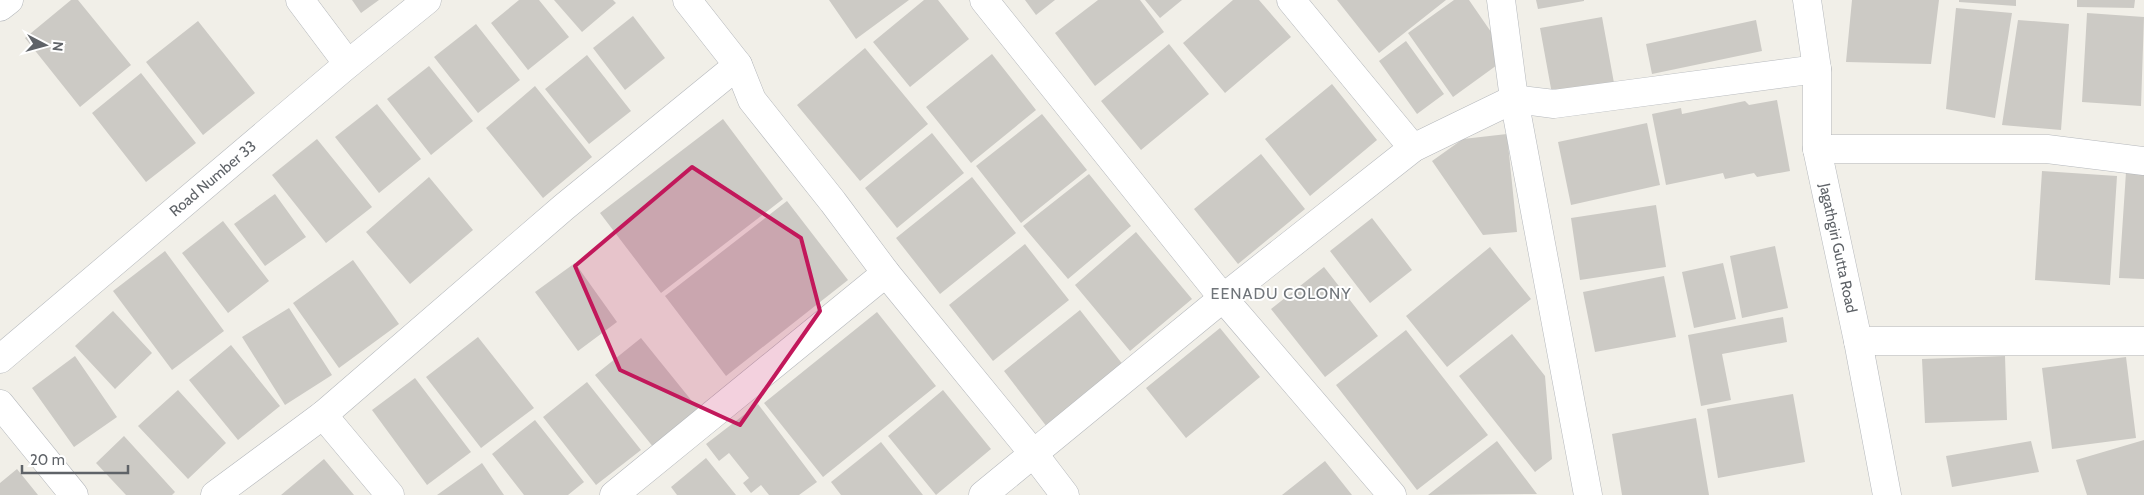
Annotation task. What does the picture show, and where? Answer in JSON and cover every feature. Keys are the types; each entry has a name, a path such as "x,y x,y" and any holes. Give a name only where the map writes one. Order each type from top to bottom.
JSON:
{"street":[{"path":"0,7 8,0"},
{"path":"300,0 348,64"},
{"name":"Road Number 33","path":"0,358 348,64 427,0"},
{"path":"687,0 738,65 752,100 886,274 1033,452 1065,495"},
{"path":"984,0 1223,298 1392,495"},
{"path":"1290,0 1413,148"},
{"path":"1500,0 1514,99 1588,495"},
{"name":"Jagathgiri Gutta Road","path":"1807,0 1817,69 1817,149 1858,341 1887,495"},
{"path":"215,495 323,415 564,207 738,65"},
{"path":"983,495 1033,452 1223,298 1413,148 1514,99 1554,104 1817,69"},
{"path":"1817,149 2046,149 2144,162"},
{"path":"614,495 886,274"},
{"path":"1858,341 2144,340"},
{"path":"0,404 74,495"},
{"path":"323,415 390,495"}],"highlighted area":[{"path":"692,167 801,238 820,311 740,425 620,370 575,266"}],"building":[{"path":"71,0 78,0 131,65 80,107 25,38"},
{"path":"352,0 379,0 361,13"},
{"path":"519,0 539,0 569,37 528,70 491,23"},
{"path":"554,0 613,0 616,3 582,32"},
{"path":"829,0 909,0 856,39"},
{"path":"924,0 938,0 969,39 910,87 873,42"},
{"path":"1025,0 1055,0 1036,15"},
{"path":"1098,0 1140,0 1164,32 1095,86 1055,33"},
{"path":"1145,0 1182,0 1160,18"},
{"path":"1233,0 1259,0 1291,37 1225,93 1183,43"},
{"path":"1337,0 1446,0 1379,53"},
{"path":"1454,0 1469,0 1498,42 1504,60 1453,97 1408,33"},
{"path":"1536,0 1584,0 1584,1 1538,9"},
{"path":"1852,0 1939,0 1931,64 1846,62"},
{"path":"1959,0 2016,0 2016,6 1959,2"},
{"path":"2077,0 2135,0 2134,8 2077,7"},
{"path":"1956,8 2012,13 1995,118 1946,109"},
{"path":"2087,13 2144,17 2141,106 2082,102"},
{"path":"633,16 665,58 625,90 593,48"},
{"path":"1602,17 1614,83 1552,94 1540,28"},
{"path":"1756,20 1762,51 1652,74 1646,44"},
{"path":"2018,20 2069,24 2061,130 2002,125"},
{"path":"198,21 255,93 203,135 146,62"},
{"path":"476,24 520,80 478,113 434,57"},
{"path":"1406,41 1444,94 1417,114 1379,61"},
{"path":"1169,44 1209,94 1141,150 1101,101"},
{"path":"865,48 928,124 860,181 797,105"},
{"path":"992,54 1036,110 971,163 926,107"},
{"path":"587,55 631,111 589,144 545,89"},
{"path":"429,66 473,121 431,155 387,99"},
{"path":"141,73 196,143 146,182 92,113"},
{"path":"1332,84 1377,140 1310,196 1265,139"},
{"path":"535,86 592,157 543,198 486,128"},
{"path":"1777,100 1790,171 1757,177 1754,173 1725,179 1723,173 1666,185 1652,114 1681,108 1682,114 1745,101 1749,105"},
{"path":"377,104 421,159 379,193 335,137"},
{"path":"1042,114 1087,170 1021,223 976,166"},
{"path":"723,119 783,199 661,293 600,213"},
{"path":"1647,123 1660,185 1571,205 1558,142"},
{"path":"932,133 964,173 897,228 865,188"},
{"path":"1507,134 1517,232 1483,235 1432,161 1463,139"},
{"path":"317,139 372,207 326,243 272,175"},
{"path":"1261,154 1305,209 1238,264 1194,209"},
{"path":"2042,171 2117,176 2110,285 2035,280"},
{"path":"2126,172 2144,173 2144,279 2119,278"},
{"path":"1089,174 1131,226 1068,279 1023,226"},
{"path":"429,177 473,230 410,284 366,232"},
{"path":"972,177 1016,233 940,294 896,238"},
{"path":"275,194 306,237 265,266 234,224"},
{"path":"787,201 848,280 726,376 665,296"},
{"path":"1656,205 1666,267 1580,280 1571,218"},
{"path":"1372,218 1412,270 1370,303 1330,251"},
{"path":"223,221 269,281 228,313 182,253"},
{"path":"1136,232 1192,299 1130,351 1075,285"},
{"path":"1025,244 1069,300 993,361 949,305"},
{"path":"1775,246 1788,308 1742,318 1730,256"},
{"path":"1490,247 1531,299 1447,367 1406,316"},
{"path":"165,251 224,331 172,370 113,291"},
{"path":"353,260 399,324 339,368 293,303"},
{"path":"575,263 617,322 578,351 535,292"},
{"path":"1723,263 1736,319 1694,328 1682,272"},
{"path":"1324,267 1378,336 1325,377 1271,309"},
{"path":"1664,276 1676,337 1595,352 1583,292"},
{"path":"289,308 332,375 285,405 242,337"},
{"path":"1080,310 1124,366 1047,427 1004,371"},
{"path":"113,311 152,353 115,389 75,346"},
{"path":"877,312 936,386 823,477 764,403"},
{"path":"1783,317 1787,342 1722,354 1731,400 1701,406 1688,335"},
{"path":"1220,328 1260,377 1186,438 1146,388"},
{"path":"1406,330 1488,435 1417,490 1336,385"},
{"path":"1512,334 1545,376 1552,459 1535,472 1459,376"},
{"path":"478,337 534,408 481,448 426,377"},
{"path":"641,338 700,411 654,448 595,375"},
{"path":"231,345 280,406 238,440 189,380"},
{"path":"75,356 117,417 74,447 32,388"},
{"path":"2005,356 2007,420 1925,423 1922,359"},
{"path":"2126,357 2136,438 2052,449 2042,368"},
{"path":"415,378 471,452 427,485 372,410"},
{"path":"587,382 641,450 596,485 543,417"},
{"path":"178,390 226,443 188,479 138,426"},
{"path":"943,390 991,449 936,495 888,436"},
{"path":"1793,394 1805,462 1718,478 1707,409"},
{"path":"758,404 817,482 799,495 769,495 761,485 751,493 743,483 749,478 729,453 719,461 706,444"},
{"path":"1696,418 1709,495 1622,495 1612,434"},
{"path":"535,420 584,482 568,495 524,495 492,454"},
{"path":"124,436 175,492 172,495 126,495 96,463"},
{"path":"2144,440 2144,495 2087,495 2076,460"},
{"path":"1497,441 1537,494 1428,495"},
{"path":"2031,441 2039,472 1952,487 1946,456"},
{"path":"881,442 923,495 841,495 831,482"},
{"path":"706,458 736,495 677,495 671,487"},
{"path":"324,459 354,495 281,495"},
{"path":"1325,461 1352,495 1282,495"},
{"path":"482,463 504,495 437,495"},
{"path":"17,469 38,495 0,495 0,483"}],"district":[{"name":"EENADU COLONY","path":"1281,293"}]}
